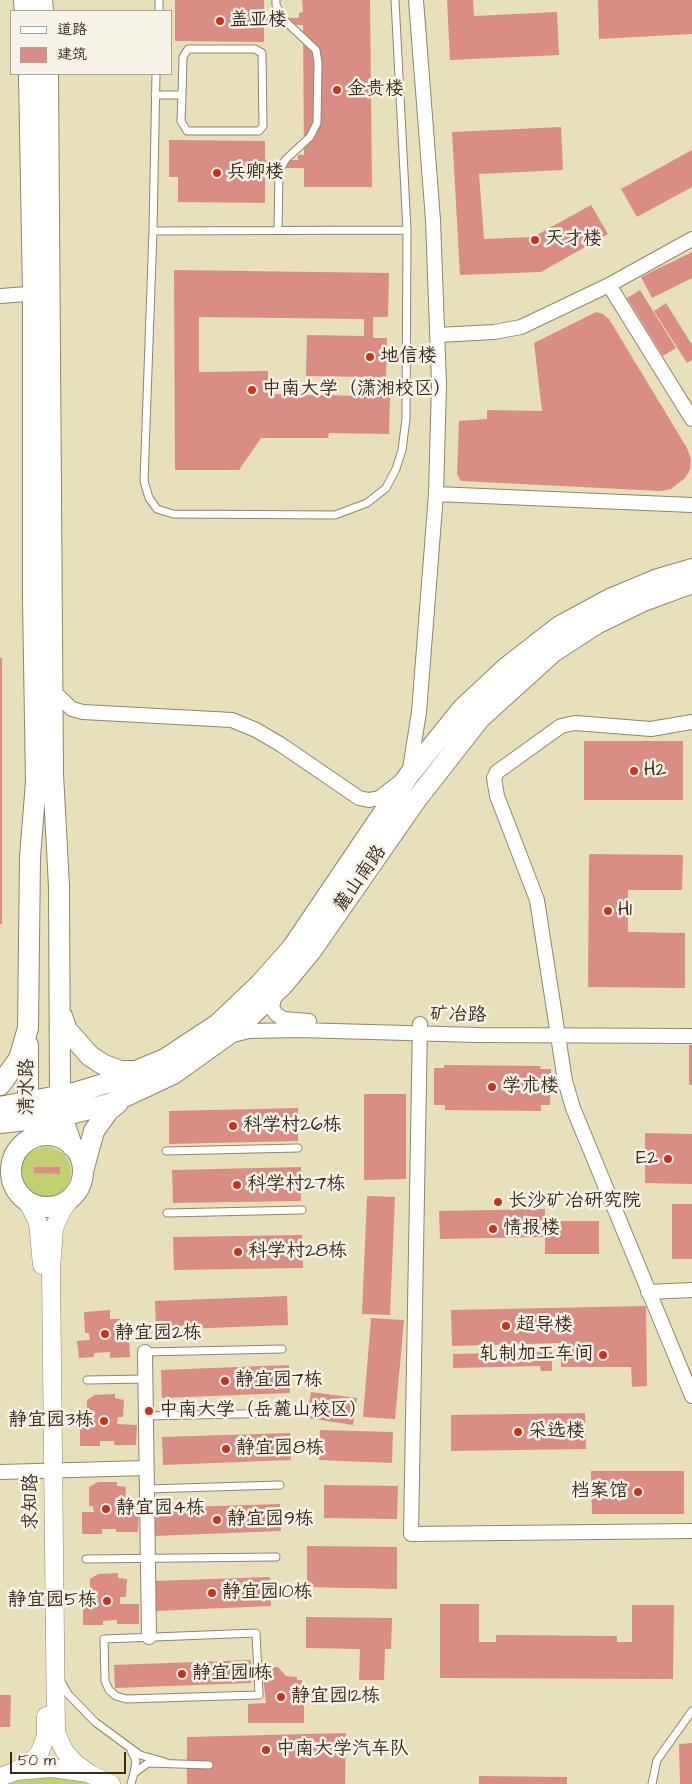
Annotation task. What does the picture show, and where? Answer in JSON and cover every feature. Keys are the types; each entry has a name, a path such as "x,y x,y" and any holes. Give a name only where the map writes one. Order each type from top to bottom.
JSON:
{"main road":[{"path":"29,75 41,297"},
{"path":"0,1085 19,1059 28,1028 30,857 36,782 33,600 48,75"},
{"name":"清水路","path":"41,297 53,774 60,886 60,1096 62,1116 72,1146"},
{"name":"麓山南路","path":"0,1123 60,1096 110,1082 137,1072 165,1059 196,1041 218,1024 260,984 292,948 329,896 409,775 448,725 506,668 560,626 610,599 692,569"},
{"name":"麓山南路","path":"0,1108 62,1116 87,1111 128,1096 173,1074 225,1037 275,993 311,951 416,800 480,718 553,652 596,624 641,602 692,583"},
{"path":"60,1012 67,1030 90,1056 104,1065 121,1071 137,1072"},
{"name":"清水路","path":"21,1146 28,1111 28,1028"},
{"path":"83,1173 82,1163 72,1146 58,1137 35,1137 21,1146 12,1160 11,1176 13,1185 24,1200 35,1206 48,1207 60,1205 71,1198 77,1191 83,1173 88,1147 101,1120 109,1110 128,1096"},
{"path":"0,1160 11,1176"}],"street":[{"path":"52,690 62,703 72,709 83,712 232,720 256,730 280,744 359,798 369,800 379,798 409,775 419,712 436,494 438,336 433,220 416,0"},
{"path":"438,336 494,332 521,327 608,285 692,239"},
{"path":"608,285 692,419"},
{"path":"0,296 41,297"},
{"path":"0,305 41,297"},
{"path":"436,494 692,505"},
{"path":"419,712 430,730 438,731 448,725"},
{"path":"692,722 651,729 574,723 561,726 497,772 494,778 497,796 537,900 557,1031 573,1108 692,1396"},
{"name":"矿冶路","path":"275,993 272,1008 283,1019 420,1029"},
{"name":"矿冶路","path":"557,1031 692,1027"},
{"path":"420,1029 410,1534 692,1531"},
{"name":"矿冶路","path":"225,1037 257,1030 420,1029 557,1031 692,1036"},
{"name":"求知路","path":"8,1774 35,1758 40,1752 46,1727 52,1242 58,1218 71,1198"},
{"name":"求知路","path":"24,1200 30,1206 38,1223 41,1250 56,1733 65,1752 90,1774 110,1784"},
{"path":"648,1292 692,1290"},
{"path":"145,1352 149,1637"},
{"path":"0,1472 146,1468"},
{"path":"8,1774 52,1768 90,1774"}],"lane":[{"path":"276,0 276,5 284,20 316,50 318,63 317,123 310,137 286,160 279,171 278,230"},
{"path":"156,75 153,231 144,481 148,498 157,509 173,514 335,515 367,503 386,488 396,469 402,450 406,419 407,230 395,0"},
{"path":"188,49 255,49 262,53 262,126 259,131 187,131 181,121 182,95 183,57 188,49"},
{"path":"155,94 182,95"},
{"path":"153,231 407,230"},
{"path":"166,1151 298,1148"},
{"path":"167,1213 302,1210"},
{"path":"145,1352 282,1349"},
{"path":"87,1380 145,1379"},
{"path":"146,1416 285,1413"},
{"path":"146,1489 280,1485"},
{"path":"86,1558 276,1557"},
{"path":"256,1633 258,1695 126,1699 116,1696 105,1681 104,1639 149,1637 256,1633"},
{"path":"55,1667 68,1694 82,1710 144,1757 165,1762"},
{"path":"652,1784 657,1760 692,1711"},
{"path":"130,1748 135,1756 131,1784"},
{"path":"134,1773 148,1763 165,1762 208,1765"}],"green space":[{"path":"41,1147 51,1147 64,1154 71,1167 71,1177 64,1190 51,1197 41,1197 32,1193 25,1186 21,1177 21,1167 25,1158 32,1151"},
{"path":"32,1774 73,1776 95,1784 8,1784"}],"building":[{"path":"175,0 264,0 264,17 299,18 299,13 303,12 302,0 370,0 372,187 304,187 304,168 265,168 265,203 178,202 178,177 169,177 169,140 265,141 265,160 298,160 298,155 304,155 303,25 264,24 264,42 175,41"},
{"path":"447,0 473,0 474,16 557,12 559,55 450,60"},
{"path":"598,0 692,0 692,34 599,39"},
{"path":"561,127 563,170 479,174 484,239 533,237 591,205 608,234 541,272 460,275 452,132"},
{"path":"692,150 692,187 637,217 621,189"},
{"path":"692,252 692,278 652,298 641,277"},
{"name":"地信楼","path":"174,270 389,273 388,317 373,317 373,338 387,338 386,377 375,377 375,394 390,395 389,434 329,433 328,438 261,438 239,470 175,470","holes":["199,317 364,319 364,336 307,335 306,376 367,377 366,396 268,394 268,371 199,372"]},
{"path":"640,290 676,348 663,356 627,298"},
{"path":"666,303 692,345 692,360 687,363 654,311"},
{"path":"596,312 603,314 609,319 687,448 691,459 690,470 685,478 671,489 661,491 461,481 457,474 459,421 487,419 487,410 542,411 534,343"},
{"path":"0,658 2,658 2,924 0,924"},
{"name":"H2","path":"584,741 683,741 683,800 584,800"},
{"name":"H1","path":"589,854 683,855 682,890 628,890 628,932 685,933 685,988 588,987"},
{"path":"689,1045 692,1045 692,1085 689,1085"},
{"name":"学术楼","path":"444,1065 541,1066 540,1069 551,1069 550,1105 541,1105 541,1111 445,1110 445,1105 434,1105 434,1068 444,1068"},
{"path":"364,1094 406,1094 406,1179 364,1180"},
{"name":"科学村26栋","path":"298,1108 298,1141 169,1144 169,1111"},
{"name":"E2","path":"645,1133 692,1134 692,1184 645,1183"},
{"path":"34,1167 60,1167 60,1174 34,1173"},
{"name":"科学村27栋","path":"301,1167 301,1201 173,1203 172,1170"},
{"path":"367,1196 395,1197 390,1315 362,1314"},
{"name":"E2","path":"672,1204 692,1204 692,1259 672,1259"},
{"name":"情报楼","path":"545,1209 545,1221 599,1221 599,1254 545,1254 545,1237 440,1239 439,1211"},
{"name":"科学村28栋","path":"302,1235 303,1268 174,1270 173,1237"},
{"path":"287,1296 288,1325 156,1330 155,1301"},
{"path":"646,1306 647,1386 632,1387 631,1367 561,1367 561,1343 452,1346 451,1310"},
{"name":"静宜园2栋","path":"110,1310 110,1319 120,1319 121,1335 129,1335 130,1357 110,1358 110,1352 94,1353 94,1357 79,1358 77,1341 90,1340 89,1333 85,1333 84,1312"},
{"path":"371,1318 404,1320 395,1419 363,1417"},
{"path":"552,1352 552,1371 541,1371 540,1366 453,1368 453,1354"},
{"name":"静宜园7栋","path":"289,1365 290,1393 162,1398 161,1370"},
{"path":"311,1392 357,1398 353,1425 307,1418"},
{"name":"静宜园3栋","path":"115,1394 115,1398 124,1400 123,1417 118,1417 117,1424 137,1425 136,1445 114,1445 114,1441 100,1441 100,1446 80,1446 80,1424 91,1424 91,1419 87,1419 87,1400 95,1395"},
{"name":"采选楼","path":"585,1413 586,1449 451,1451 451,1415"},
{"path":"320,1430 393,1432 392,1463 319,1460"},
{"name":"静宜园8栋","path":"290,1433 291,1460 163,1465 162,1437"},
{"name":"档案馆","path":"591,1471 684,1471 684,1514 592,1514"},
{"name":"静宜园4栋","path":"98,1482 117,1482 117,1486 126,1487 125,1505 120,1505 119,1512 139,1512 138,1532 116,1532 116,1529 102,1529 102,1534 82,1534 82,1512 94,1512 93,1506 89,1506 89,1487"},
{"path":"324,1485 398,1486 397,1519 324,1518"},
{"name":"静宜园9栋","path":"280,1504 281,1531 154,1536 152,1508"},
{"path":"307,1546 397,1547 397,1589 307,1587"},
{"name":"静宜园5栋","path":"118,1573 118,1578 127,1579 126,1597 120,1597 120,1604 139,1604 139,1624 117,1624 117,1620 103,1621 103,1625 83,1625 83,1604 94,1603 94,1598 90,1598 90,1579 98,1574"},
{"name":"静宜园10栋","path":"270,1577 271,1606 154,1611 153,1581"},
{"path":"440,1604 479,1604 479,1642 496,1642 496,1635 617,1636 617,1642 632,1642 632,1605 674,1605 673,1679 440,1678"},
{"path":"306,1617 392,1618 391,1649 385,1649 384,1680 359,1680 360,1649 306,1648"},
{"name":"静宜园11栋","path":"251,1660 251,1683 115,1688 114,1665"},
{"name":"静宜园12栋","path":"262,1667 278,1667 286,1676 297,1677 297,1680 302,1680 302,1695 295,1695 295,1700 290,1700 290,1703 304,1703 304,1723 248,1723 248,1704 266,1703"},
{"path":"0,1695 11,1695 10,1727 0,1727"},
{"name":"中南大学汽车队","path":"346,1733 345,1784 187,1784 187,1737"},
{"path":"692,1743 692,1784 680,1784 679,1744"},
{"path":"479,1776 567,1777 567,1784 479,1784"}],"place":[{"name":"盖亚楼","path":"220,21"},
{"name":"金贵楼","path":"337,90"},
{"name":"兵卿楼","path":"217,173"},
{"name":"天才楼","path":"535,240"},
{"name":"地信楼","path":"370,357"},
{"name":"中南大学（潇湘校区）","path":"252,390"},
{"name":"H2","path":"634,771"},
{"name":"H1","path":"608,911"},
{"name":"学术楼","path":"492,1087"},
{"name":"科学村26栋","path":"233,1126"},
{"name":"E2","path":"668,1159"},
{"name":"科学村27栋","path":"237,1185"},
{"name":"长沙矿冶研究院","path":"498,1202"},
{"name":"情报楼","path":"493,1229"},
{"name":"科学村28栋","path":"238,1252"},
{"name":"超导楼","path":"506,1326"},
{"name":"静宜园2栋","path":"105,1334"},
{"name":"轧制加工车间","path":"603,1355"},
{"name":"静宜园7栋","path":"225,1381"},
{"name":"中南大学（岳麓山校区）","path":"149,1411"},
{"name":"静宜园3栋","path":"104,1421"},
{"name":"采选楼","path":"518,1432"},
{"name":"静宜园8栋","path":"226,1449"},
{"name":"档案馆","path":"638,1492"},
{"name":"静宜园4栋","path":"106,1509"},
{"name":"静宜园9栋","path":"217,1520"},
{"name":"静宜园10栋","path":"212,1593"},
{"name":"静宜园5栋","path":"107,1601"},
{"name":"静宜园11栋","path":"182,1674"},
{"name":"静宜园12栋","path":"281,1697"},
{"name":"中南大学汽车队","path":"266,1750"}]}
